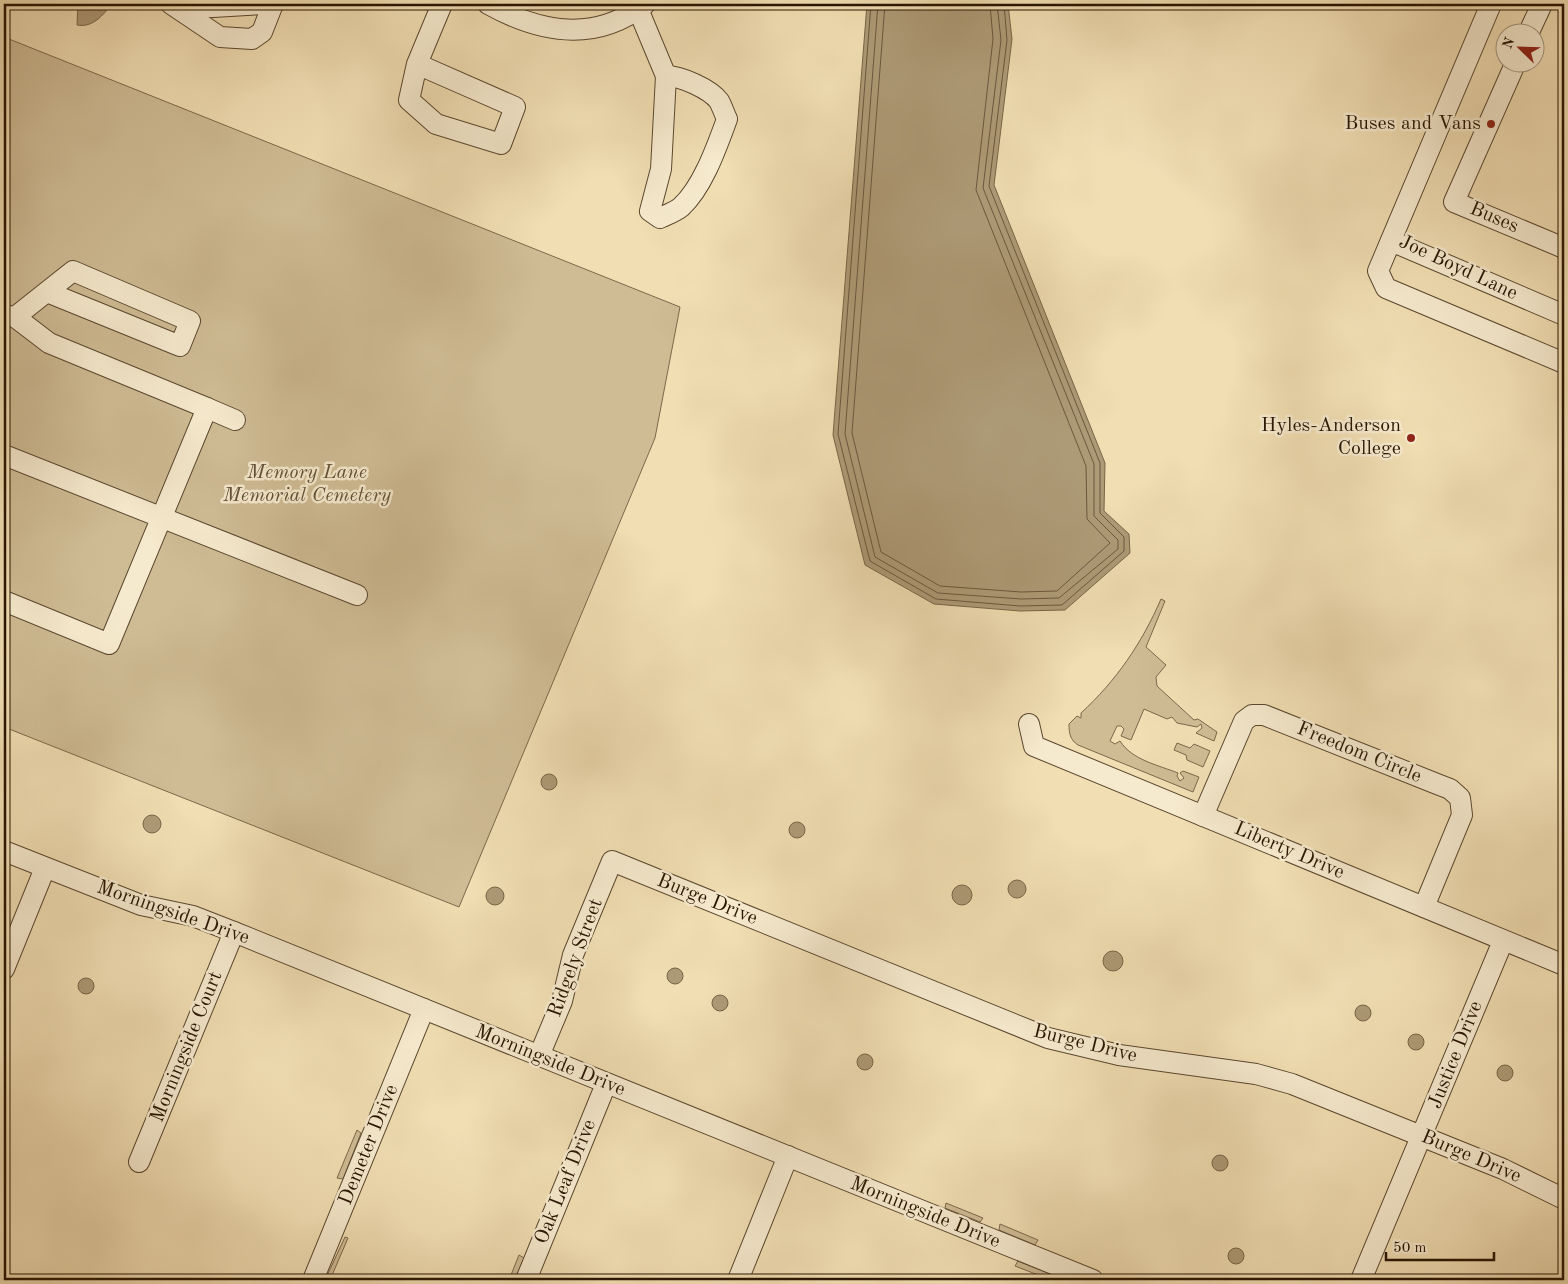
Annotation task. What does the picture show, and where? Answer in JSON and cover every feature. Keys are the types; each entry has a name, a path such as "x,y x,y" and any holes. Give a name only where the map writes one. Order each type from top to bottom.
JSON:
{"street":[{"path":"175,6 264,4"},
{"path":"175,6 220,36 252,39 262,32 273,4"},
{"path":"417,64 515,107 501,144 436,124 410,100 417,64 442,4"},
{"path":"488,4 514,18 544,28 566,30 590,28 612,23 641,6 666,76 661,169 650,211 660,218 681,207 698,184 714,152 727,119 718,100 697,85 676,76 666,76"},
{"name":"Joe Boyd Lane","path":"1491,4 1391,241 1564,315"},
{"path":"1534,22 1542,4"},
{"name":"Buses","path":"1512,72 1454,202 1564,247"},
{"path":"1391,241 1378,271 1386,288 1564,363"},
{"path":"47,292 180,346 190,321 73,271 47,292 9,316 49,343 235,420"},
{"path":"4,602 109,644 207,408"},
{"path":"4,454 357,595"},
{"name":"Freedom Circle","path":"1203,816 1244,721 1252,714 1264,715 1438,784 1450,789 1460,798 1462,815 1424,907"},
{"name":"Liberty Drive","path":"1028,724 1034,746 1564,965"},
{"name":"Morningside Drive","path":"4,851 141,905 192,916 234,932 1093,1280"},
{"name":"Ridgely Street","path":"539,1056 562,1001 573,955 612,861"},
{"name":"Burge Drive","path":"612,861 1048,1038 1119,1055 1256,1074 1292,1084 1503,1169 1564,1199"},
{"path":"4,969 45,868"},
{"name":"Morningside Court","path":"139,1162 234,932"},
{"name":"Justice Drive","path":"1362,1280 1503,941"},
{"name":"Demeter Drive","path":"313,1280 424,1009"},
{"name":"Oak Leaf Drive","path":"526,1280 606,1084"},
{"path":"738,1280 788,1156"}],"green space":[{"name":"Memory Lane Memorial Cemetery","path":"4,37 680,307 655,438 459,907 4,727"},
{"path":"1161,599 1165,601 1146,647 1166,665 1156,677 1157,686 1194,720 1198,719 1217,732 1214,741 1196,733 1202,728 1201,724 1197,727 1177,723 1172,717 1167,719 1144,709 1131,740 1121,736 1124,729 1121,726 1117,726 1110,741 1115,744 1120,741 1125,748 1138,757 1178,773 1177,776 1180,781 1184,778 1180,773 1183,771 1199,777 1193,792 1078,745 1073,741 1070,733 1069,724 1077,716 1081,718 1081,713 1106,688 1137,646"},
{"path":"1177,743 1190,748 1194,744 1210,751 1203,767 1187,760 1186,755 1174,750"},
{"path":"357,1130 361,1133 343,1179 337,1178"},
{"path":"946,1203 983,1218 980,1222 945,1208"},
{"path":"1000,1224 1038,1240 1035,1245 999,1230"},
{"path":"345,1237 348,1238 330,1280 325,1280"},
{"path":"519,1255 524,1258 515,1280 509,1280"},
{"path":"1018,1261 1065,1280 1051,1280 1015,1266"}],"water":[{"path":"78,4 112,4 93,23 77,25"},
{"path":"867,4 1008,4 1012,39 994,185 1105,463 1104,511 1129,534 1130,553 1065,610 1020,611 934,604 865,565 833,435"},
{"path":"549,774 555,776 557,782 555,788 549,790 543,788 541,782 543,776"},
{"path":"152,815 158,818 161,824 158,830 152,833 146,830 143,824 146,818"},
{"path":"797,822 805,830 797,838 789,830"},
{"path":"1017,880 1023,883 1026,889 1023,895 1017,898 1011,895 1008,889 1011,883"},
{"path":"962,885 969,888 972,895 969,902 962,905 955,902 952,895 955,888"},
{"path":"495,887 501,890 504,896 501,902 495,905 489,902 486,896 489,890"},
{"path":"1113,951 1120,954 1123,961 1120,968 1113,971 1106,968 1103,961 1106,954"},
{"path":"672,968 678,968 683,973 681,982 672,984 667,979 667,973"},
{"path":"86,978 94,986 86,994 78,986"},
{"path":"717,995 723,995 728,1000 726,1009 717,1011 712,1006 712,1000"},
{"path":"1363,1005 1369,1007 1371,1013 1369,1019 1363,1021 1357,1019 1355,1013 1357,1007"},
{"path":"1413,1034 1419,1034 1424,1039 1422,1048 1413,1050 1408,1045 1408,1039"},
{"path":"865,1054 871,1056 873,1062 871,1068 865,1070 859,1068 857,1062 859,1056"},
{"path":"1505,1065 1511,1067 1513,1073 1511,1079 1505,1081 1499,1079 1497,1073 1499,1067"},
{"path":"1217,1155 1223,1155 1228,1160 1226,1169 1217,1171 1212,1166 1212,1160"},
{"path":"1233,1248 1239,1248 1244,1253 1242,1262 1233,1264 1228,1259 1228,1253"}],"place":[{"name":"Buses and Vans","path":"1491,124"},
{"name":"Hyles-Anderson College","path":"1411,438"}]}
